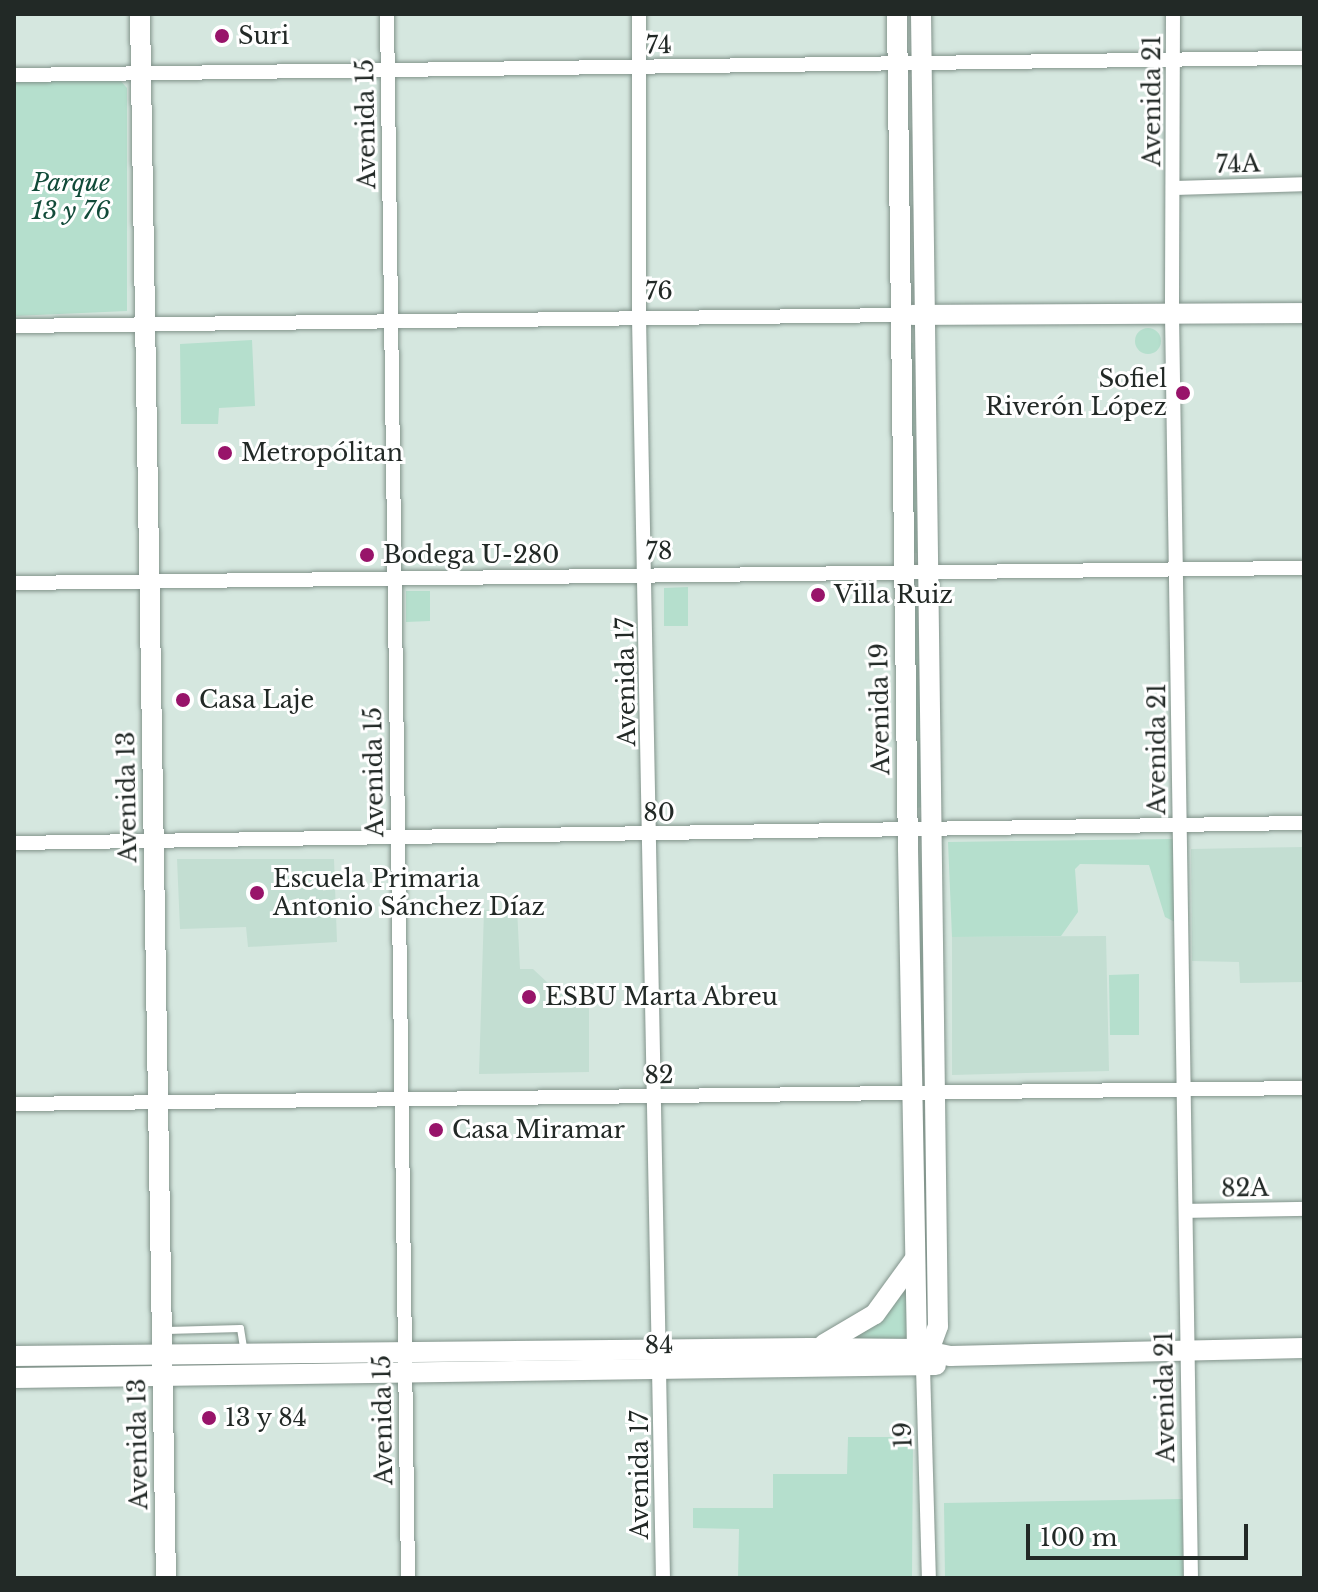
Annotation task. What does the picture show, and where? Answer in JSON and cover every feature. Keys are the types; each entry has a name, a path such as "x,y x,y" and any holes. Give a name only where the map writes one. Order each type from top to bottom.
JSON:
{"main road":[{"name":"Avenida 13","path":"140,14 148,325 148,580 166,1578"},
{"name":"Avenida 19","path":"897,14 912,1090 916,1257 924,1356"},
{"name":"Avenida 19","path":"921,14 938,1326 924,1356"},
{"name":"76","path":"900,315 1304,313"},
{"path":"809,1348 833,1342 875,1314 916,1257"},
{"name":"84","path":"14,1378 163,1377 660,1350 809,1348 924,1356"},
{"name":"84","path":"1186,1356 1304,1348"},
{"name":"84","path":"14,1356 244,1354 403,1364 660,1371 924,1356 1304,1359"}],"street":[{"name":"Avenida 15","path":"387,14 408,1578"},
{"name":"Avenida 17","path":"639,14 639,318 663,1578"},
{"name":"Avenida 21","path":"1173,14 1172,314 1179,570 1191,1578"},
{"name":"74","path":"14,75 1304,58"},
{"name":"74A","path":"1173,188 1304,184"},
{"name":"76","path":"14,326 390,324 900,315"},
{"name":"78","path":"14,583 646,573 1304,568"},
{"name":"80","path":"14,843 1304,823"},
{"name":"82","path":"14,1104 401,1096 655,1097 912,1090 1185,1092 1304,1088"},
{"name":"82A","path":"1187,1211 1304,1209"},
{"name":"19","path":"924,1356 929,1578"}],"lane":[{"path":"199,1329 200,1354"},
{"path":"161,1330 243,1330 244,1354"}],"shaded area":[{"path":"1304,847 1304,982 1240,983 1239,962 1192,961 1191,849"},
{"name":"Escuela Primaria Antonio Sánchez Díaz","path":"177,859 334,859 337,942 248,947 246,927 180,929"},
{"name":"ESBU Marta Abreu","path":"517,908 520,969 533,969 550,985 589,1004 589,1072 479,1074 484,910"},
{"path":"1106,936 1109,1071 952,1075 952,937"}],"green space":[{"name":"Parque 13 y 76","path":"119,79 127,88 127,311 14,316 14,80"},
{"path":"1148,328 1157,332 1161,341 1157,350 1148,354 1139,350 1135,341 1139,332"},
{"path":"252,340 255,406 219,408 218,424 181,424 180,344"},
{"path":"909,342 913,343 917,553 912,553"},
{"path":"688,587 688,626 664,626 664,588"},
{"path":"913,587 917,587 923,807 917,808"},
{"path":"406,591 430,591 430,621 406,622"},
{"path":"1173,839 1175,922 1165,917 1149,865 1080,864 1075,869 1078,912 1061,936 952,937 948,842"},
{"path":"916,860 921,860 925,1067 920,1067"},
{"path":"1139,974 1139,1035 1110,1035 1109,975"},
{"path":"926,1113 926,1242 923,1243 921,1114"},
{"path":"905,1279 917,1349 833,1342"},
{"path":"848,1437 913,1437 912,1578 738,1578 739,1529 693,1528 693,1508 773,1508 773,1474 847,1474"},
{"path":"1182,1499 1183,1578 945,1578 944,1503"}],"place":[{"name":"Suri","path":"222,36"},
{"name":"Sofiel Riverón López","path":"1183,393"},
{"name":"Metropólitan","path":"225,453"},
{"name":"Bodega U-280","path":"367,555"},
{"name":"Villa Ruiz","path":"818,595"},
{"name":"Casa Laje","path":"183,700"},
{"name":"Escuela Primaria Antonio Sánchez Díaz","path":"257,893"},
{"name":"ESBU Marta Abreu","path":"529,997"},
{"name":"Casa Miramar","path":"436,1130"},
{"name":"13 y 84","path":"209,1418"}]}
